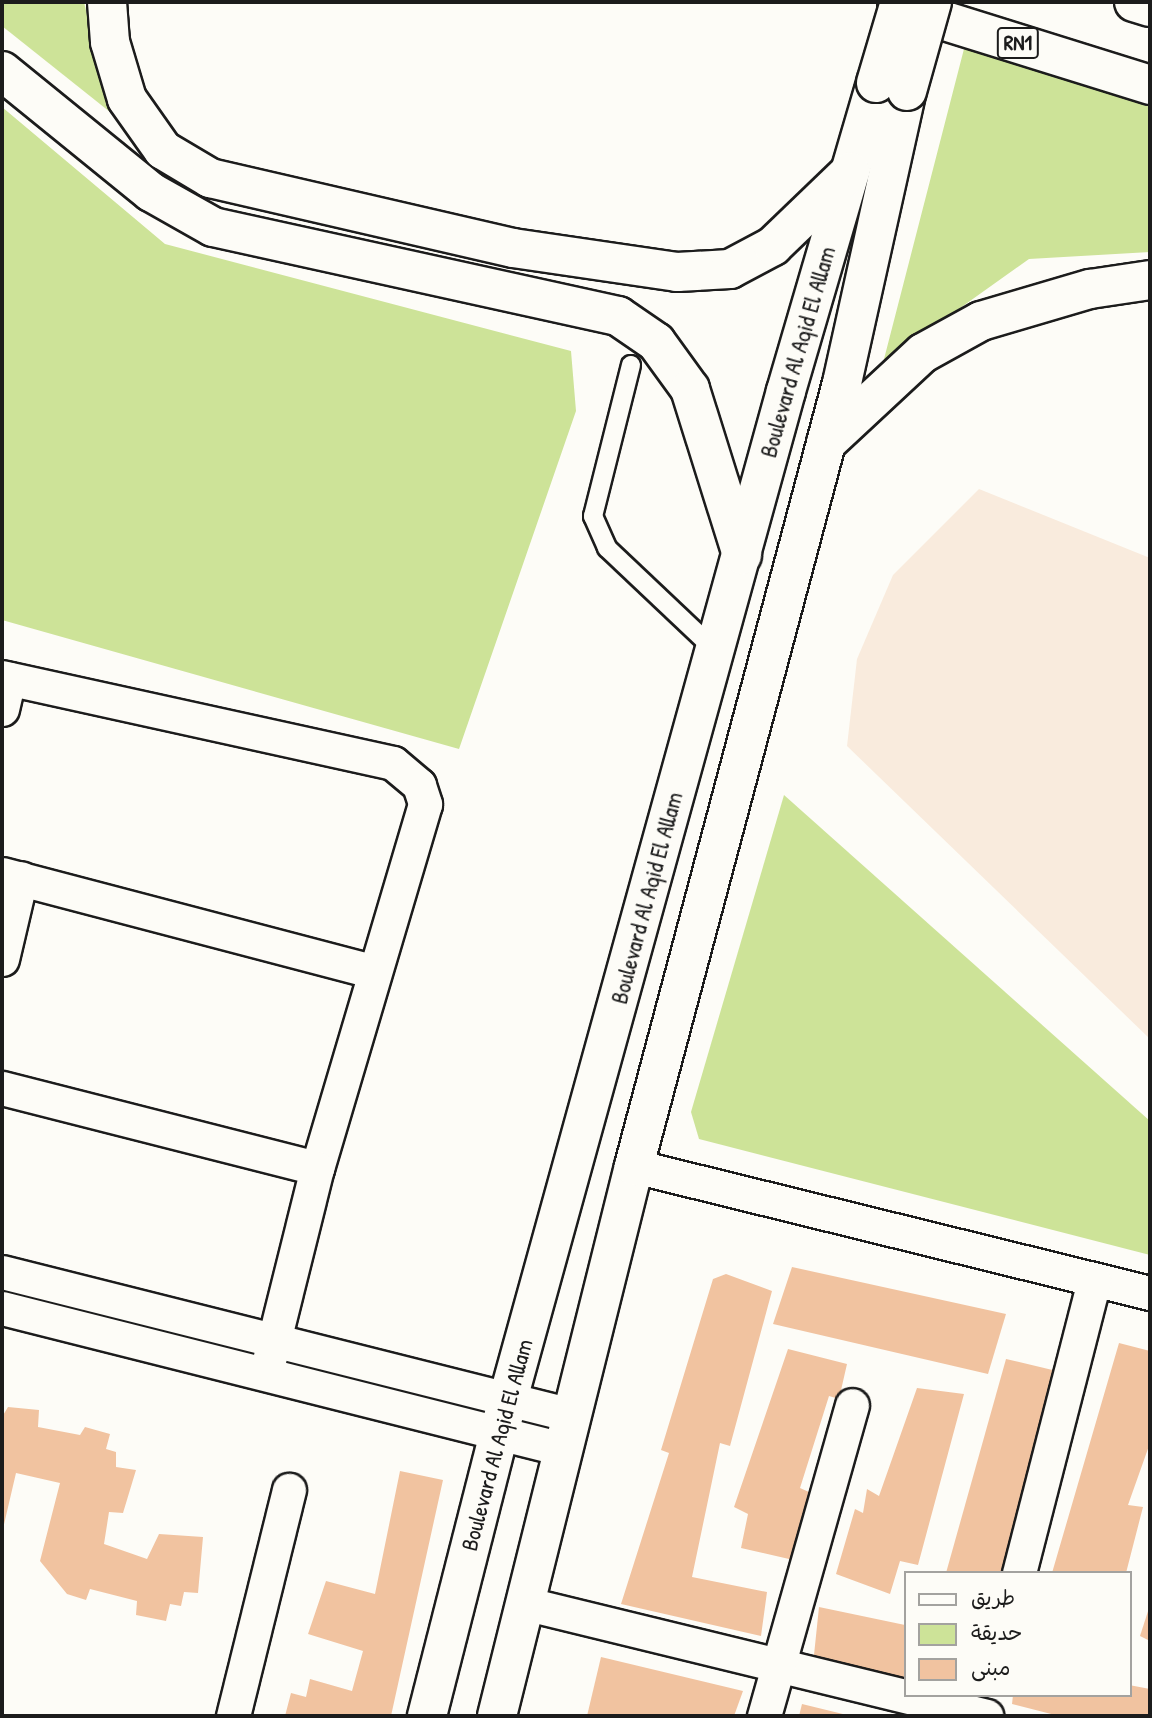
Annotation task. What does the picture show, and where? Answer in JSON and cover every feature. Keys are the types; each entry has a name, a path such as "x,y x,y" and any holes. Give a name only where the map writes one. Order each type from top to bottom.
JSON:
{"main road":[{"path":"107,2 110,43 127,99 163,150 210,178 276,194 513,248 677,272 730,269 773,246 850,172"},
{"name":"RN1","path":"885,2 1150,85"},
{"path":"892,87 900,2"},
{"path":"892,87 932,2"},
{"path":"1134,2 1150,7"},
{"path":"2,71 151,192 213,227 618,316 656,342 690,389 742,555"},
{"name":"Boulevard Al Aqid El Allam","path":"427,1716 505,1415 715,650 850,172 892,87"},
{"name":"Boulevard Al Aqid El Allam","path":"498,1716 523,1603 634,1166 825,443 892,87"},
{"path":"825,443 923,354 981,321 1090,289 1150,280"}],"street":[{"path":"4,688 393,763 408,771 425,804 372,971 317,1168 266,1373"},
{"path":"2,959 11,876 372,971"},
{"path":"2,1087 317,1168"},
{"path":"634,1166 1150,1293"},
{"path":"2,1272 273,1340 566,1432"},
{"path":"1020,1571 1094,1281"},
{"path":"2,1308 266,1373 505,1415"},
{"path":"764,1716 852,1405"},
{"path":"233,1716 289,1490"},
{"path":"523,1603 904,1693"},
{"path":"922,1697 985,1711"}],"lane":[{"path":"631,365 593,516 607,548 715,650"}],"shaded area":[{"path":"979,489 1150,558 1150,1039 847,746 857,659 893,575"}],"green space":[{"path":"2,2 84,2 110,112 2,26"},
{"path":"965,45 1150,102 1150,252 1029,259 883,363"},
{"path":"2,107 165,244 571,351 576,411 459,749 2,620"},
{"path":"784,795 1150,1121 1150,1255 699,1139 691,1112"}],"building":[{"path":"792,1267 1006,1314 988,1374 773,1324"},
{"path":"726,1274 772,1291 730,1446 720,1443 692,1577 767,1592 761,1636 621,1604 669,1453 661,1450 713,1279"},
{"path":"1119,1343 1150,1351 1150,1443 1128,1505 1143,1507 1127,1571 1053,1571"},
{"path":"788,1349 847,1364 839,1399 829,1396 800,1488 820,1497 802,1562 741,1548 748,1514 734,1507"},
{"path":"1006,1359 1065,1373 1008,1571 947,1571"},
{"path":"917,1388 964,1394 918,1565 900,1561 890,1594 836,1574 855,1509 863,1513 867,1489 879,1496"},
{"path":"8,1407 39,1410 38,1427 80,1435 85,1427 110,1434 106,1449 116,1452 116,1467 136,1470 123,1513 109,1512 104,1544 147,1559 159,1534 203,1537 198,1593 184,1592 181,1606 170,1604 166,1621 136,1615 137,1601 90,1589 86,1600 67,1594 40,1561 60,1483 16,1473 2,1533 2,1417"},
{"path":"400,1471 443,1480 391,1716 285,1716 291,1693 306,1697 310,1679 352,1691 363,1651 308,1634 326,1581 375,1594"},
{"path":"1150,1605 1150,1641 1140,1636"},
{"path":"819,1607 904,1625 904,1679 814,1655"},
{"path":"601,1657 743,1691 734,1716 587,1716"},
{"path":"1131,1685 1150,1689 1150,1716 1059,1716 1012,1704 1013,1697 1131,1697"},
{"path":"802,1704 847,1715 847,1716 799,1716"}]}
